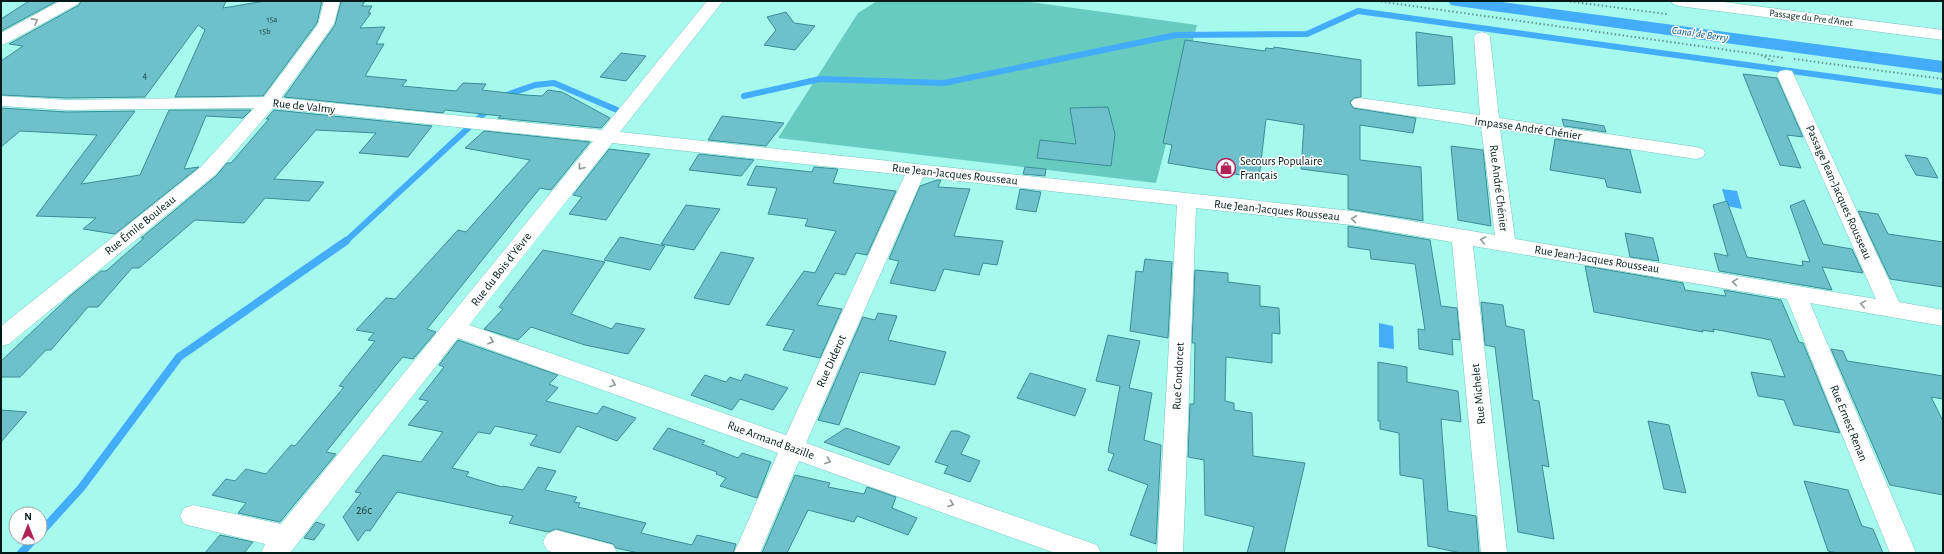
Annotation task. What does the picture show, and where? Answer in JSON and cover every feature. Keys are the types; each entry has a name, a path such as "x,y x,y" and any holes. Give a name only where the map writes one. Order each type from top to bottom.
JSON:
{"street":[{"path":"1,40 72,1"},
{"name":"Rue Émile Bouleau","path":"1,338 208,171 269,102 326,24 332,1"},
{"name":"Rue du Bois d'Yèvre","path":"193,516 280,545 715,1"},
{"name":"Passage du Pre d’Anet","path":"1679,1 1943,35"},
{"name":"Rue André Chénier","path":"1481,30 1490,123 1506,244"},
{"name":"Passage Jean-Jacques Rousseau","path":"1781,69 1891,309"},
{"name":"Rue de Valmy","path":"1,101 67,105 269,102 606,136"},
{"name":"Impasse André Chénier","path":"1360,103 1696,153"},
{"name":"Rue Jean-Jacques Rousseau","path":"606,136 1352,218 1943,318"},
{"name":"Rue Diderot","path":"747,553 792,448 916,170"},
{"name":"Rue Condorcet","path":"1170,553 1187,200"},
{"name":"Rue Michelet","path":"1462,236 1494,553"},
{"name":"Rue Ernest Renan","path":"1795,292 1902,553"},
{"name":"Rue Armand Bazille","path":"454,328 1088,553"},
{"path":"556,542 604,553"}],"path":[{"path":"1377,1 1943,79"},
{"path":"1478,15 1481,30"},
{"path":"1759,54 1781,69"}],"shaded area":[{"path":"877,1 1023,1 1197,25 1156,183 778,138 858,13"},
{"path":"1722,189 1737,191 1742,209 1727,206"},
{"path":"1379,323 1393,326 1394,349 1379,347"}],"building":[{"path":"29,1 57,1 1,31 1,19"},
{"path":"81,1 226,1 223,8 265,1 322,1 317,23 263,96 175,97 205,30 198,25 145,97 67,98 1,95 1,61 23,46 9,44 79,5"},
{"path":"341,1 365,1 362,6 372,6 368,13 371,13 360,28 385,27 376,44 384,44 365,76 407,80 402,86 456,91 463,83 486,84 482,90 525,95 542,96 548,90 562,92 610,118 601,128 498,118 501,116 445,110 443,113 284,97 335,25"},
{"path":"786,12 794,23 815,26 795,50 764,45 776,30 767,17"},
{"path":"1416,32 1452,37 1455,84 1418,86"},
{"path":"1185,40 1265,51 1266,48 1274,49 1274,47 1361,60 1361,97 1354,98 1350,102 1353,108 1416,118 1413,133 1360,125 1360,160 1421,167 1423,221 1348,209 1348,175 1301,169 1304,125 1266,119 1259,178 1168,163 1172,145 1163,143"},
{"path":"621,53 646,56 626,81 600,77"},
{"path":"1743,74 1777,78 1803,137 1787,135 1801,168 1780,165"},
{"path":"1108,107 1115,134 1111,166 1037,158 1040,140 1076,144 1070,108"},
{"path":"1,108 67,112 135,111 81,184 140,175 169,110 251,110 243,118 206,116 184,169 199,167 115,234 83,229 96,218 36,216 97,135 20,131 1,147"},
{"path":"274,110 432,126 408,157 359,153 376,133 316,130 274,179 324,182 309,201 265,198 244,223 195,220 139,268 132,268 98,307 88,307 51,350 46,350 20,377 1,377 1,361 71,295 101,271 106,271 144,238 141,238 216,176 227,163 231,163 269,119 266,119"},
{"path":"722,116 784,123 766,146 708,140"},
{"path":"1562,119 1604,126 1606,132 1564,126"},
{"path":"484,131 590,142 551,190 540,188 427,329 436,332 413,359 403,357 326,452 336,454 280,522 238,513 246,503 212,495 226,479 235,481 246,469 266,474 291,445 295,446 344,387 339,386 375,341 368,340 374,333 356,330 386,298 395,299 458,230 466,232 530,160 465,148"},
{"path":"1555,139 1630,150 1641,193 1607,187 1605,179 1550,170"},
{"path":"1451,146 1483,150 1491,226 1458,220"},
{"path":"609,149 650,154 606,220 569,214 582,197 573,195"},
{"path":"699,154 754,160 741,176 689,170"},
{"path":"1905,155 1927,158 1938,178 1916,175"},
{"path":"756,166 812,172 814,167 838,169 833,183 896,191 867,255 856,253 845,275 835,273 817,305 842,309 820,358 783,350 794,330 766,325 804,271 815,273 836,231 805,226 808,219 768,214 777,188 747,185"},
{"path":"1025,167 1046,169 1045,176 1023,174"},
{"path":"941,180 938,187 970,189 954,236 1003,241 997,265 983,263 979,275 944,269 935,291 890,283 899,261 889,259 920,186"},
{"path":"1020,189 1041,192 1036,212 1016,209"},
{"path":"1804,200 1823,244 1852,249 1863,273 1822,267 1832,290 1719,271 1714,253 1728,256 1713,205 1727,201 1747,257 1803,266 1802,261 1810,262 1790,206"},
{"path":"686,205 720,209 694,250 661,244"},
{"path":"1858,211 1878,214 1888,234 1943,242 1943,287 1890,279"},
{"path":"1348,226 1430,240 1441,306 1457,308 1460,340 1452,339 1453,355 1419,349 1418,329 1425,330 1415,264 1371,259 1370,250 1348,247"},
{"path":"1625,233 1653,238 1659,261 1630,257"},
{"path":"620,237 665,246 650,270 604,260"},
{"path":"543,250 605,262 571,314 612,329 616,323 645,329 628,354 585,345 531,327 518,340 484,329 503,309 499,307"},
{"path":"721,252 754,258 729,305 694,298"},
{"path":"1145,259 1172,262 1168,338 1130,331 1136,271 1143,272"},
{"path":"1585,266 1683,283 1685,290 1726,296 1724,290 1781,300 1799,342 1803,343 1840,433 1794,425 1784,400 1758,396 1751,372 1785,377 1771,340 1713,329 1714,332 1702,330 1703,332 1594,312"},
{"path":"1195,270 1228,273 1228,282 1260,286 1260,306 1279,308 1280,334 1272,333 1272,363 1226,357 1225,401 1234,403 1234,410 1252,413 1253,456 1305,463 1284,553 1247,553 1254,527 1205,515 1204,460 1188,457 1190,404 1194,404 1195,343 1192,343"},
{"path":"1481,302 1503,305 1506,326 1524,330 1533,400 1539,401 1549,467 1542,465 1554,539 1518,532 1495,347 1485,345"},
{"path":"878,313 897,316 888,340 946,352 935,385 860,372 839,425 818,420 863,317 875,320"},
{"path":"1108,335 1140,341 1129,388 1152,393 1144,440 1161,445 1156,544 1130,535 1148,485 1108,470 1114,454 1108,452 1120,386 1096,381"},
{"path":"458,340 558,375 549,384 558,388 546,401 597,414 603,406 636,418 617,441 577,426 560,453 530,445 537,435 495,426 490,434 478,432 452,468 469,472 466,476 502,487 523,490 538,467 556,471 545,490 577,497 574,502 580,503 578,507 646,523 641,533 692,545 697,535 736,544 733,553 639,553 616,548 613,544 556,529 548,532 509,523 513,516 397,492 370,531 366,530 358,541 343,517 361,493 355,492 383,455 421,462 443,432 408,425 428,401 419,399 444,367 439,365"},
{"path":"1831,349 1843,351 1847,361 1943,376 1943,399 1931,397 1943,421 1943,495 1890,485"},
{"path":"1378,362 1407,367 1407,382 1458,391 1461,422 1441,419 1448,511 1476,516 1479,553 1461,553 1428,546 1423,479 1400,475 1399,433 1380,429 1380,421 1378,421"},
{"path":"1030,373 1086,389 1075,416 1017,398"},
{"path":"745,374 788,388 773,410 740,399 732,410 691,395 705,375 726,382 730,377 741,381"},
{"path":"1,410 27,412 1,442"},
{"path":"1648,421 1669,425 1686,493 1664,489"},
{"path":"668,428 705,441 702,444 738,458 742,453 771,462 757,498 720,486 726,478 716,474 717,472 653,449"},
{"path":"846,428 900,447 889,465 824,442"},
{"path":"951,431 958,431 970,436 961,454 980,461 970,482 944,473 948,466 935,462"},
{"path":"795,475 830,483 828,487 864,494 867,487 896,497 892,508 917,518 908,535 857,516 854,522 808,510 787,553 762,553"},
{"path":"1804,481 1848,490 1862,526 1873,529 1883,553 1837,553 1828,551"},
{"path":"316,522 325,525 314,540 304,538"},
{"path":"220,535 253,542 244,553 205,553"}],"waterway":[{"name":"Canal de Berry","path":"1457,1 1943,67"},
{"path":"744,96 820,79 944,83 1176,35 1307,34 1358,11 1943,92"},
{"path":"501,97 535,85 554,83 617,110"},
{"path":"345,242 491,107"},
{"path":"48,524 81,488 179,357 346,241"},
{"path":"21,553 28,546"}],"place":[{"name":"Secours Populaire Français","path":"1226,168"}]}
